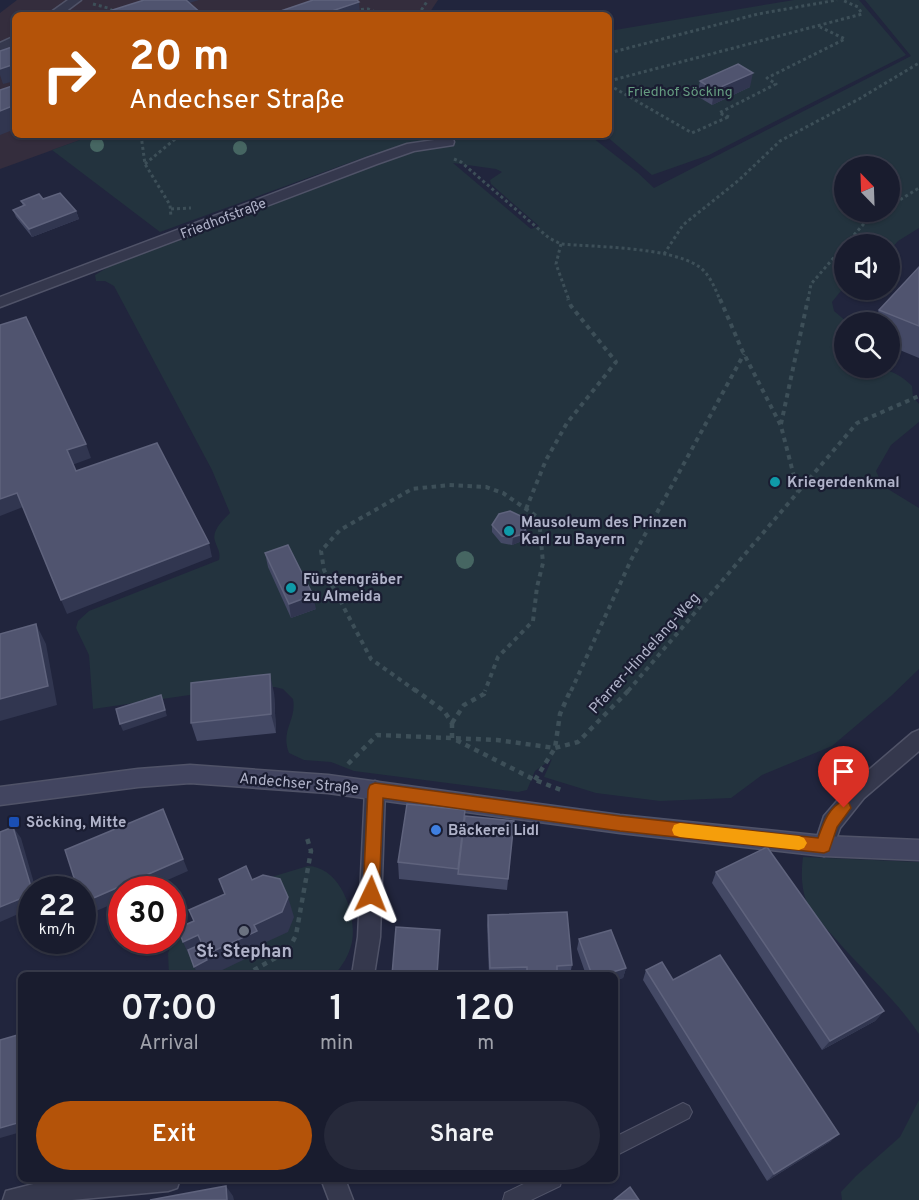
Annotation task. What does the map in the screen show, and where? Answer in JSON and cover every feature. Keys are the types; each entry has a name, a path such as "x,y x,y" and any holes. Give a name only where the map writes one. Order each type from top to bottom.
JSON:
{"street":[{"path":"57,12 75,0"},
{"name":"Friedhofstraße","path":"0,302 412,147 448,142"},
{"path":"824,846 831,823 857,792 919,739"},
{"name":"Andechser Straße","path":"0,796 138,777 190,774 328,784 620,824 824,846 919,850"},
{"path":"363,972 369,937 375,790"},
{"path":"15,1200 68,1188 135,1182"},
{"path":"334,1182 341,1200"}],"lane":[{"path":"618,1145 682,1112"},
{"path":"512,1200 547,1182"}],"path":[{"path":"75,0 108,8 115,12"},
{"path":"612,52 758,14 837,0"},
{"path":"612,82 862,14 858,7 842,0"},
{"path":"851,4 857,0"},
{"path":"354,10 368,9 376,12"},
{"path":"612,85 692,133 729,117 719,113 776,84 767,78 845,39 820,27"},
{"path":"664,254 683,225 739,180 780,141 859,99 919,63"},
{"path":"141,138 145,164 170,205 172,213 169,239"},
{"path":"145,164 176,138"},
{"path":"412,147 461,162 549,237 561,244 664,254 698,266 713,283 744,354 781,426 798,492"},
{"path":"900,200 919,188"},
{"path":"855,234 865,222"},
{"path":"526,509 546,460 567,423 616,362 571,306 556,264 561,244"},
{"path":"781,426 811,284 834,258"},
{"path":"535,780 555,748 560,714 631,560 744,354"},
{"name":"Pfarrer-Hindelang-Weg","path":"328,784 377,735 497,740 555,748 578,742 639,680 857,423 919,396"},
{"path":"452,723 464,705 484,694 498,657 533,621 537,587 543,563 539,518 503,493 486,487 449,485 412,489 340,530 321,551 324,570 371,659 444,711 452,723 452,738 535,780 569,792"},
{"path":"250,972 288,951 296,935 311,851 307,838"}],"shaded area":[{"path":"17,0 438,0 430,12 12,12 12,138 86,138 0,169 0,13"}],"green space":[{"name":"Friedhof Söcking","path":"794,0 859,0 906,55 709,155 652,175 609,138 612,138 612,30"},
{"path":"865,0 919,0 919,228 900,240 900,234 834,234 834,300 832,302 835,312 834,378 900,378 900,376 912,386 913,397 919,404 919,422 891,445 876,471 883,486 919,508 919,669 832,746 762,775 731,798 660,801 596,793 544,777 552,759 535,771 527,790 518,792 354,771 331,762 304,760 289,753 287,745 287,731 294,706 293,699 283,689 275,687 231,689 93,709 89,655 76,628 78,621 89,611 219,560 214,537 219,526 230,513 212,470 114,286 105,281 96,281 95,275 110,266 399,156 376,153 160,232 52,150 86,138 593,138 654,188 911,56","holes":["453,163 496,169 502,172 490,180 491,184 539,226 531,229"]},
{"path":"803,857 919,862 919,1034 899,1008 809,907 803,886"},
{"path":"308,866 319,868 329,874 344,894 352,918 352,942 345,960 336,972 169,972 168,954 186,954 186,929 258,881"},
{"path":"919,1100 919,1200 842,1200 841,1192 900,1137"}],"building":[{"path":"144,0 186,0 200,12 169,11 106,12"},
{"path":"313,0 357,0 359,2 329,12 278,12"},
{"path":"12,47 12,65 0,69 0,51"},
{"path":"738,64 753,73 714,90 700,81"},
{"path":"12,86 12,106 0,111 0,90"},
{"path":"60,193 76,211 29,229 13,210 25,205 21,201 39,194 43,199"},
{"path":"919,267 919,326 900,318 900,312 879,310 888,300 900,300 900,287"},
{"path":"26,317 86,444 67,450 76,471 157,443 209,543 61,600 17,493 0,499 0,325"},
{"name":"Mausoleum des Prinzen Karl zu Bayern","path":"510,511 525,518 527,526 523,534 513,537 502,536 492,525 499,514"},
{"name":"Fürstengräber zu Almeida","path":"288,545 313,595 289,604 265,553"},
{"path":"36,624 48,686 0,699 0,634"},
{"path":"270,674 271,714 191,723 191,683"},
{"path":"161,695 165,710 120,724 116,709"},
{"path":"407,804 465,810 458,869 398,862"},
{"path":"163,809 183,859 144,876 108,876 108,892 96,897 96,876 73,876 65,850"},
{"path":"465,816 514,821 508,879 458,874"},
{"path":"13,827 28,876 18,876 18,900 0,907 0,832"},
{"path":"767,847 884,1011 830,1041 716,872"},
{"path":"246,866 252,880 263,875 280,879 288,897 282,912 254,925 257,931 205,955 207,960 194,967 188,950 202,944 198,935 186,941 186,924 194,921 189,910 225,894 219,879"},
{"path":"567,912 572,965 557,966 557,972 527,972 527,967 490,968 488,915"},
{"path":"396,927 440,930 437,972 392,972"},
{"path":"611,930 626,968 613,972 591,972 579,939"},
{"path":"720,955 839,1134 774,1174 646,970 662,962 673,980"},
{"path":"18,1035 18,1123 0,1128 0,1040"},
{"path":"226,1186 227,1200 150,1200"},
{"path":"630,1187 639,1200 614,1200"}],"slow traffic":[{"path":"680,830 799,843"}],"place":[{"name":"Kriegerdenkmal","path":"775,482"},
{"name":"Mausoleum des Prinzen Karl zu Bayern","path":"509,531"},
{"name":"Fürstengräber zu Almeida","path":"291,588"},
{"name":"Söcking, Mitte","path":"14,822"},
{"name":"Bäckerei Lidl","path":"436,830"},
{"name":"St. Stephan","path":"244,931"}],"route":[{"path":"371,894 375,790 620,824 824,846 831,823 844,808"}]}
